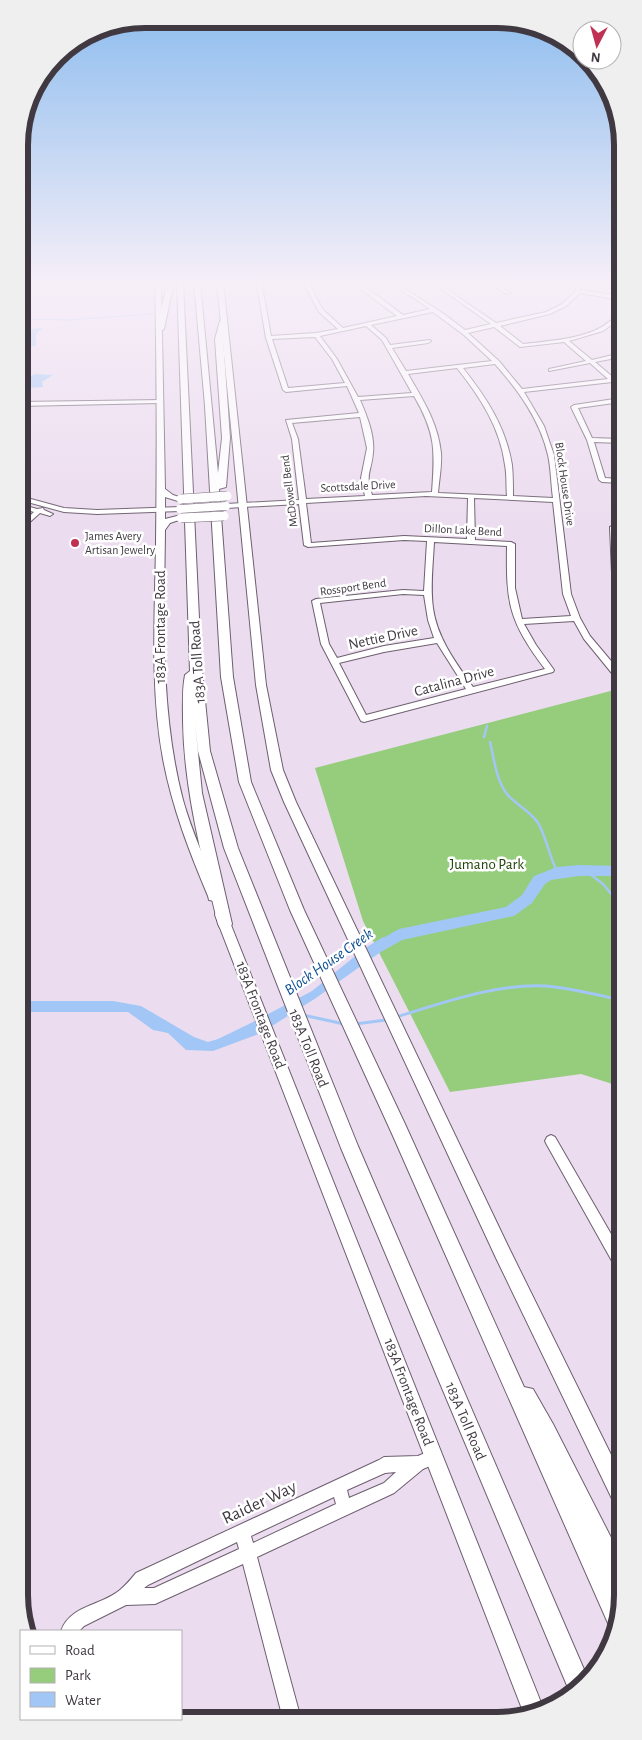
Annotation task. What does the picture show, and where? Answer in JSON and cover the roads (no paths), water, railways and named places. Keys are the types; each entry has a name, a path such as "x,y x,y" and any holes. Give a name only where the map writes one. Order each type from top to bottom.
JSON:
{"highway":[{"path":"176,363 181,409 186,426"},
{"name":"183A Toll Road","path":"183,363 195,660 204,751 231,848 350,1148 577,1681"},
{"name":"183A Toll Road","path":"209,363 230,520 227,677 245,782 266,840 399,1130 613,1609"},
{"path":"221,363 230,520"},
{"path":"195,660 189,686 188,724 193,776 199,812 225,924"},
{"path":"483,1321 546,1431 614,1566"}],"main road":[{"name":"183A Frontage Road","path":"160,363 160,670 162,715 174,786 183,816 292,1095 426,1460 532,1707"},
{"path":"227,363 242,505 230,520 277,770 300,825 435,1111 614,1481"},
{"path":"160,490 170,497 181,499 227,496 235,494 241,488"},
{"path":"160,530 167,521 181,513 230,520"}],"street":[{"path":"277,363 286,390 348,384"},
{"path":"338,363 363,416 370,447 370,458 364,477 369,497"},
{"path":"399,363 428,414 434,430 438,455 435,494"},
{"path":"405,373 486,363"},
{"name":"Block House Drive","path":"498,363 532,408 547,440 552,455 563,572 567,594 576,618 600,656 614,671"},
{"path":"551,370 586,363"},
{"path":"593,363 614,381"},
{"path":"460,366 481,394 497,422 508,461 510,497"},
{"path":"520,391 614,381"},
{"path":"355,399 416,394"},
{"path":"28,404 160,401"},
{"path":"614,401 574,408 590,440 602,480 614,481"},
{"name":"McDowell Bend","path":"308,545 301,501 295,440 288,421 363,416"},
{"path":"590,440 614,441"},
{"name":"Scottsdale Drive","path":"28,501 64,510 97,512 161,510 181,513 226,506 435,494 556,500"},
{"path":"471,495 471,541"},
{"path":"28,521 44,506"},
{"name":"Scottsdale Drive","path":"28,509 38,512 87,517 149,513 161,510"},
{"name":"Dillon Lake Bend","path":"308,545 404,538 511,544 513,602 519,622 530,644 550,670"},
{"path":"431,539 429,608 439,640 471,690"},
{"name":"Rossport Bend","path":"364,718 332,662 324,644 316,601 403,592 428,593"},
{"path":"519,622 576,618"},
{"name":"Nettie Drive","path":"332,662 384,649 439,640"},
{"name":"Catalina Drive","path":"364,718 550,670"},
{"path":"551,1141 614,1243"},
{"name":"Raider Way","path":"70,1630 78,1620 125,1597 142,1579 384,1465 426,1460"},
{"name":"Raider Way","path":"125,1597 155,1596 389,1488 426,1460"},
{"path":"338,1487 345,1508"},
{"path":"242,1532 290,1712"}],"water":[{"path":"35,374 53,375 42,382 43,387 28,388 31,376"},
{"path":"383,937 389,946 316,998 261,1033 213,1051 186,1050 168,1033 153,1030 128,1012 28,1012 28,1001 113,1001 141,1006 194,1037 208,1042 253,1022 312,991 364,949"}],"waterway":[{"path":"484,737 487,726"},
{"path":"490,742 496,769 503,788 510,798 538,823 558,873"},
{"name":"Block House Creek","path":"372,951 399,935 509,912 527,899 534,891 539,880 547,876 579,870 614,871"},
{"path":"586,871 603,884 614,897"},
{"path":"396,1017 470,995 527,986 565,988 614,998"},
{"path":"303,1015 344,1024"},
{"path":"355,1024 386,1020"}],"place":[{"name":"James Avery Artisan Jewelry","path":"75,543"}],"park label":[{"name":"Jumano Park","path":"487,864"}]}
